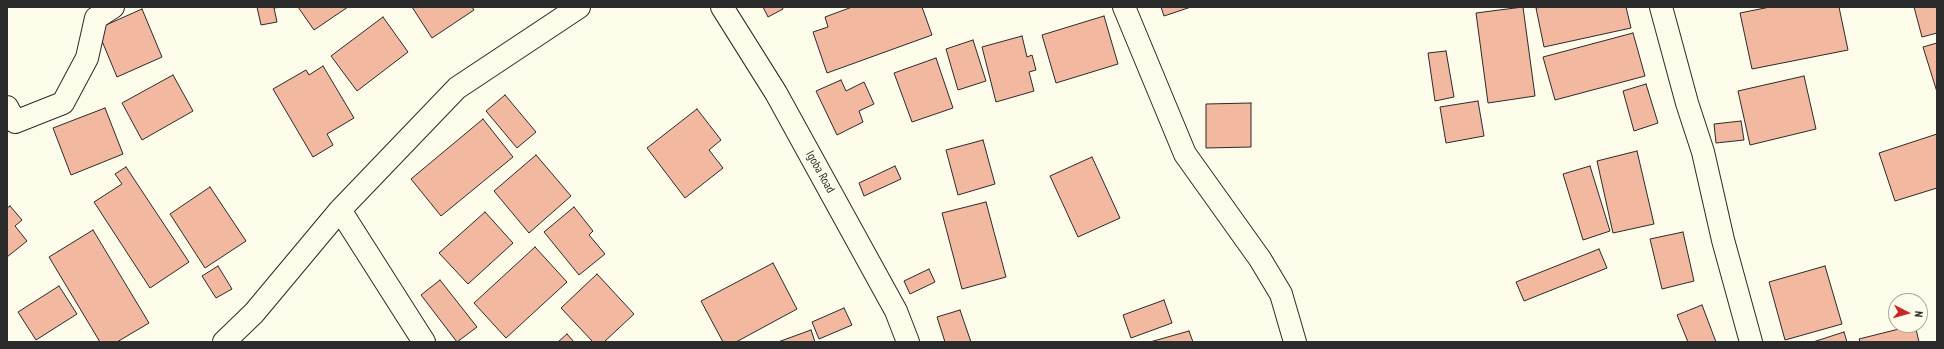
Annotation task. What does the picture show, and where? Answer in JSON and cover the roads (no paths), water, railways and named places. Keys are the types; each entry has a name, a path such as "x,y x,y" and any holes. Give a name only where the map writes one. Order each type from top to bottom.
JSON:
{"street":[{"path":"7,107 15,122 63,102 87,58 96,18 113,7"},
{"path":"224,342 254,313 340,210 457,88 578,7"},
{"name":"Igoba Road","path":"722,7 776,92 896,311 908,342"},
{"path":"1124,7 1185,154 1260,259 1281,294 1295,342"},
{"path":"1661,7 1687,103 1703,152 1723,240 1751,342"},
{"path":"340,210 424,342"}]}
